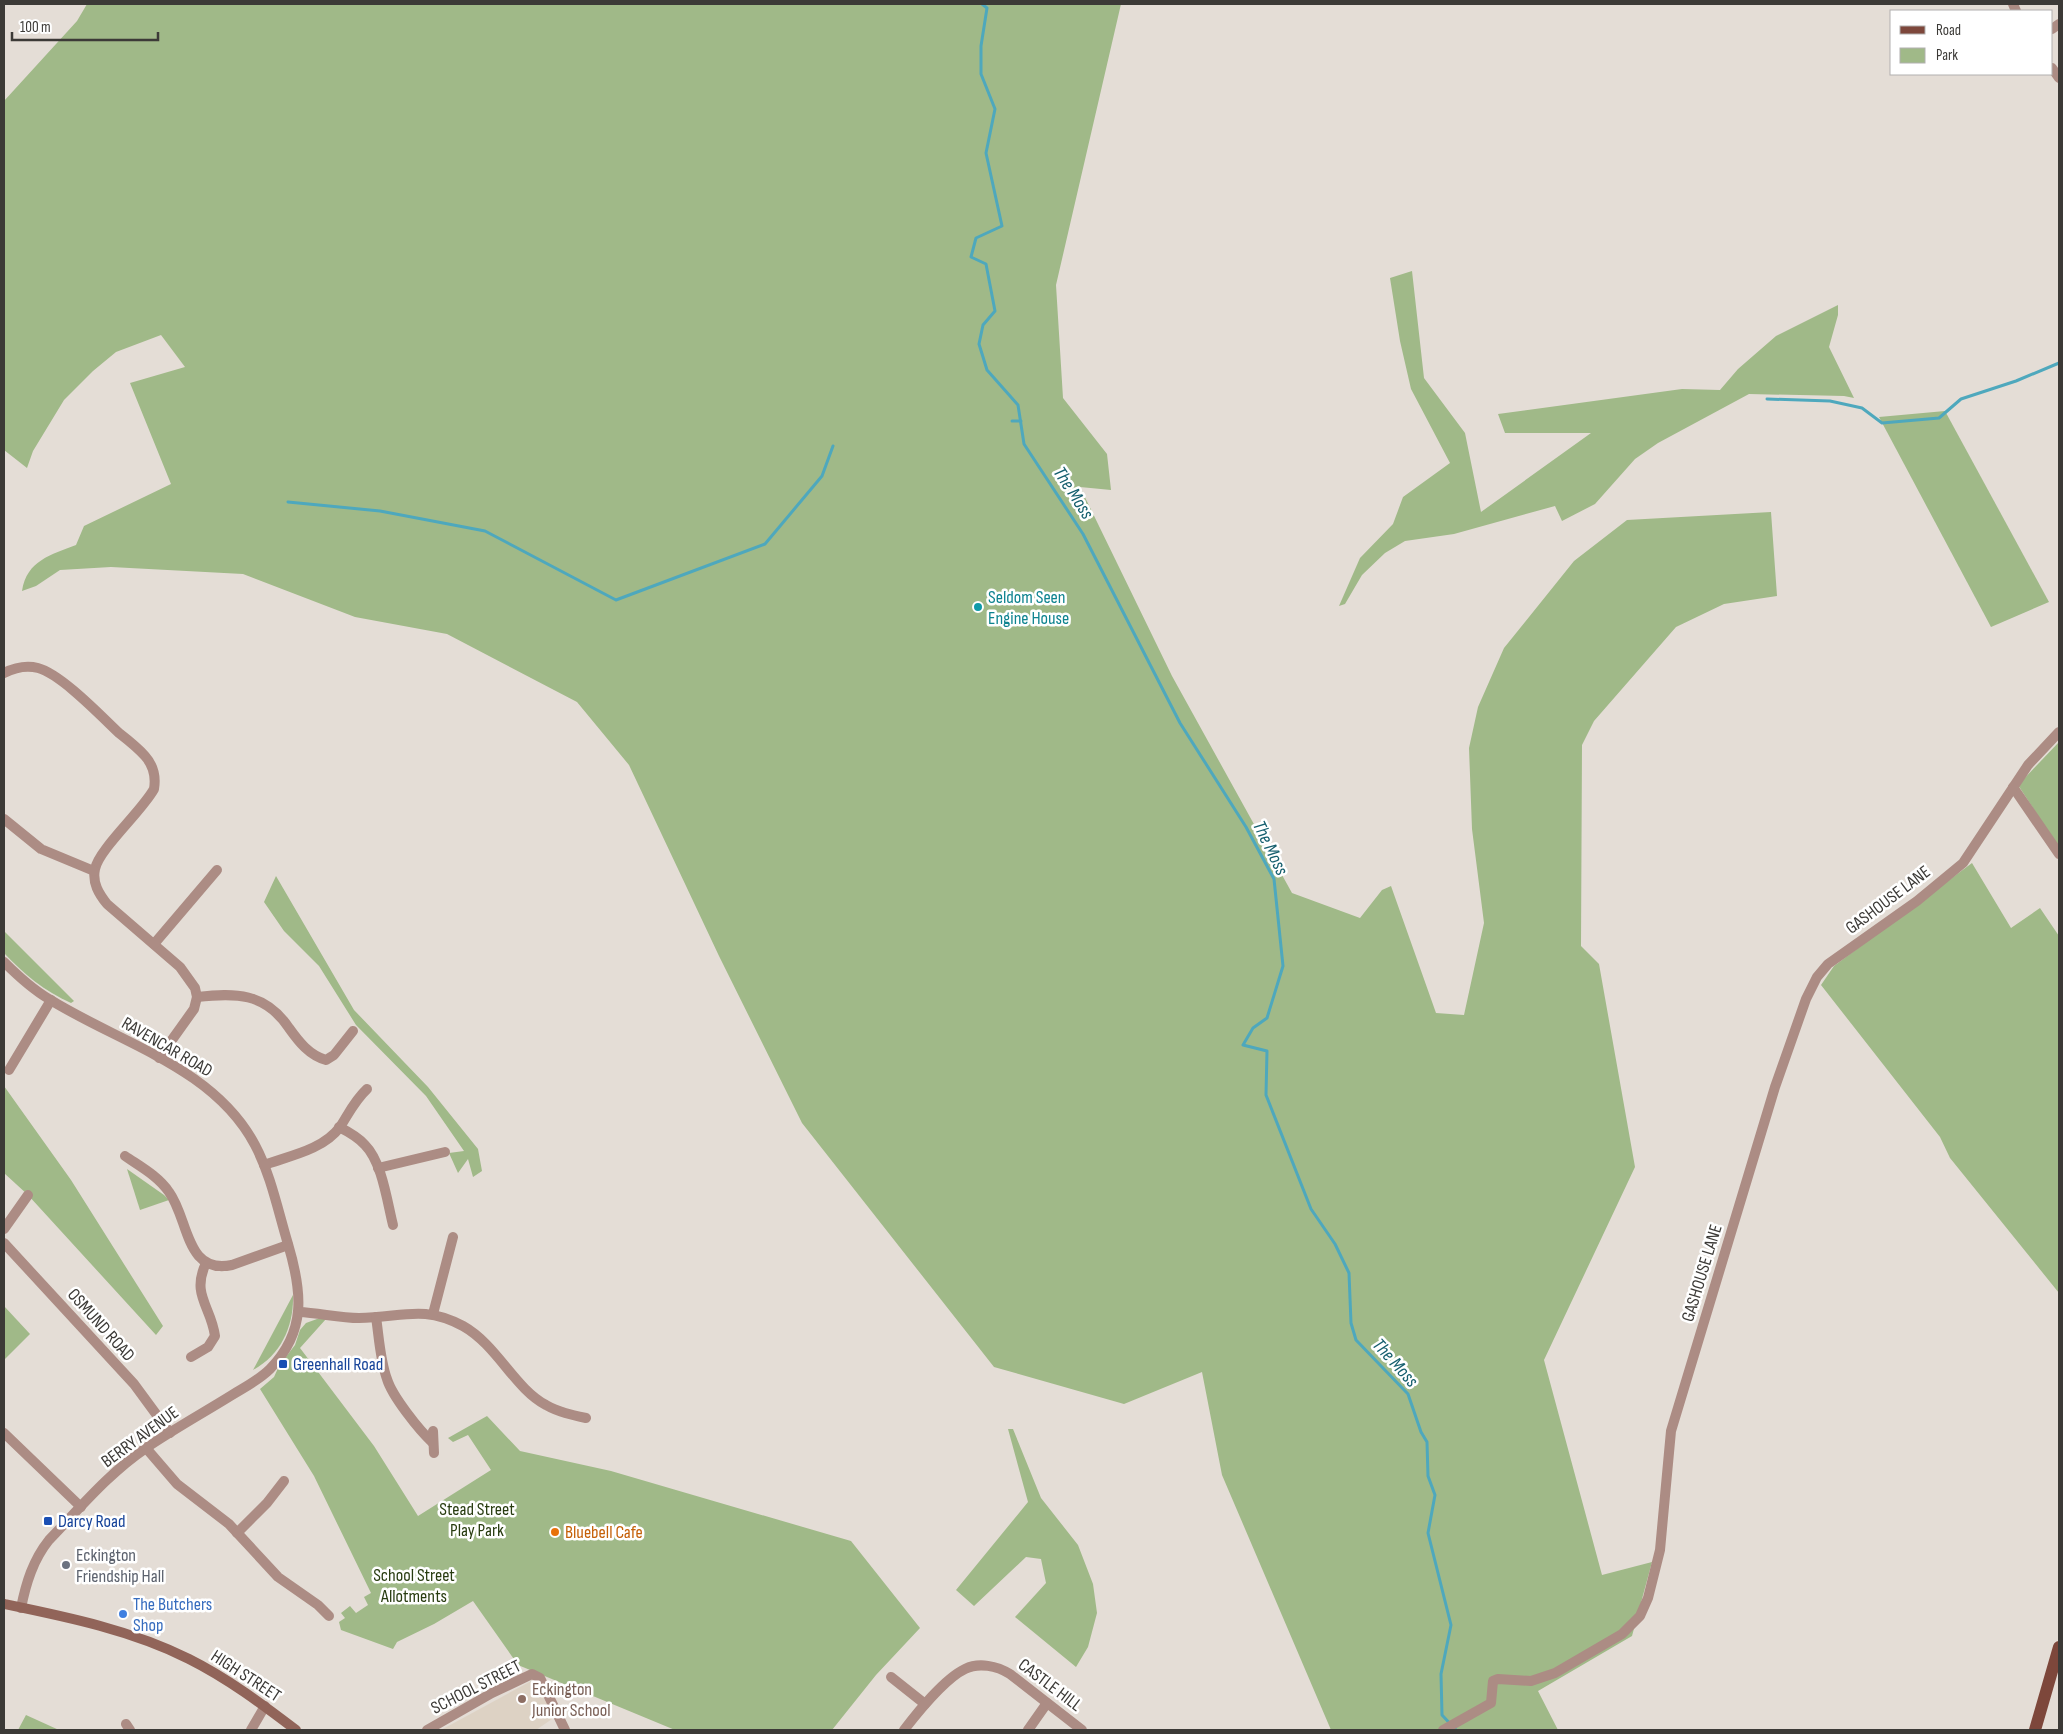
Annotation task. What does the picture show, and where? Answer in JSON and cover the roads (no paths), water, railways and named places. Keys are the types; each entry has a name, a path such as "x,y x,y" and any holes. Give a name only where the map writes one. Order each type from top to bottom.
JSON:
{"main road":[{"name":"HIGH STREET","path":"4,1604 112,1629 163,1648 213,1672 265,1706 296,1730"},
{"path":"2035,1730 2059,1648"}],"street":[{"path":"4,673 15,668 26,667 38,668 47,672 68,687 112,726 145,756 151,765 155,781 154,789 100,858 94,871 94,880 100,896 185,972 197,997 192,1014 159,1058"},
{"path":"2059,732 2028,765 2012,787 2059,854"},
{"name":"GASHOUSE LANE","path":"1443,1730 1491,1703 1493,1682 1498,1679 1532,1682 1555,1673 1622,1634 1640,1616 1648,1598 1660,1550 1671,1431 1775,1087 1806,999 1817,977 1828,964 1917,901 1963,864 2012,787"},
{"path":"4,819 41,849 94,871"},
{"path":"154,944 217,869"},
{"name":"RAVENCAR ROAD","path":"4,962 24,981 51,1000 195,1078 223,1103 255,1143 264,1165 299,1287 299,1312"},
{"path":"197,997 231,994 258,999 286,1023 294,1036 309,1051 326,1060 331,1058 352,1031"},
{"path":"9,1070 51,1000"},
{"path":"264,1165 322,1143 339,1127 354,1103 367,1089"},
{"path":"339,1127 356,1136 375,1159 389,1221"},
{"path":"378,1168 445,1152"},
{"path":"125,1156 152,1174 170,1193 194,1250 206,1263 223,1266 288,1245"},
{"path":"4,1230 16,1203 28,1195"},
{"path":"433,1314 453,1237"},
{"name":"OSMUND ROAD","path":"4,1243 134,1384 170,1433"},
{"path":"191,1357 208,1347 215,1336 200,1286 206,1263"},
{"path":"299,1312 360,1318 406,1313 433,1314 450,1320 475,1334 535,1398 560,1411 586,1418"},
{"name":"BERRY AVENUE","path":"22,1608 31,1571 42,1549 81,1507 127,1462 146,1448 268,1371 291,1338 299,1312"},
{"path":"376,1317 387,1380 433,1448 433,1432"},
{"path":"4,1433 81,1507"},
{"path":"146,1448 177,1484 228,1524 278,1577 329,1616"},
{"path":"237,1533 284,1488"},
{"name":"CASTLE HILL","path":"904,1730 925,1704 964,1669 982,1666 1002,1669 1082,1730"},
{"name":"SCHOOL STREET","path":"427,1730 532,1674 540,1678 565,1730"},
{"path":"891,1677 925,1704"},
{"path":"1028,1730 1047,1703"},
{"path":"251,1730 265,1706"}],"waterway":[{"name":"The Moss","path":"982,4 987,8 981,46 981,74 995,109 986,153 1002,226 976,238 971,257 986,264 995,311 983,325 979,344 987,370 1018,405 1024,444 1083,534 1180,723 1246,827 1274,879 1283,966 1267,1018 1253,1028 1243,1045 1267,1051 1266,1095 1311,1209 1335,1244 1349,1273 1351,1323 1356,1340 1408,1394 1421,1432 1427,1442 1428,1476 1435,1495 1428,1533 1451,1625 1441,1674 1442,1715 1456,1730"},
{"path":"1767,399 1830,401 1862,408 1882,423 1939,418 1961,399 2016,381 2059,363"},
{"name":"The Moss","path":"1012,421 1021,421"},
{"path":"288,502 380,511 485,531 616,600 765,544 822,476 833,446"}],"place":[{"name":"Seldom Seen Engine House","path":"978,607"},
{"name":"Greenhall Road","path":"283,1364"},
{"name":"Darcy Road","path":"48,1521"},
{"name":"Bluebell Cafe","path":"555,1532"},
{"name":"Eckington Friendship Hall","path":"66,1565"},
{"name":"The Butchers Shop","path":"123,1614"},
{"name":"Eckington Junior School","path":"522,1699"}],"park label":[{"name":"Stead Street Play Park","path":"477,1519"},
{"name":"School Street Allotments","path":"414,1585"}]}
